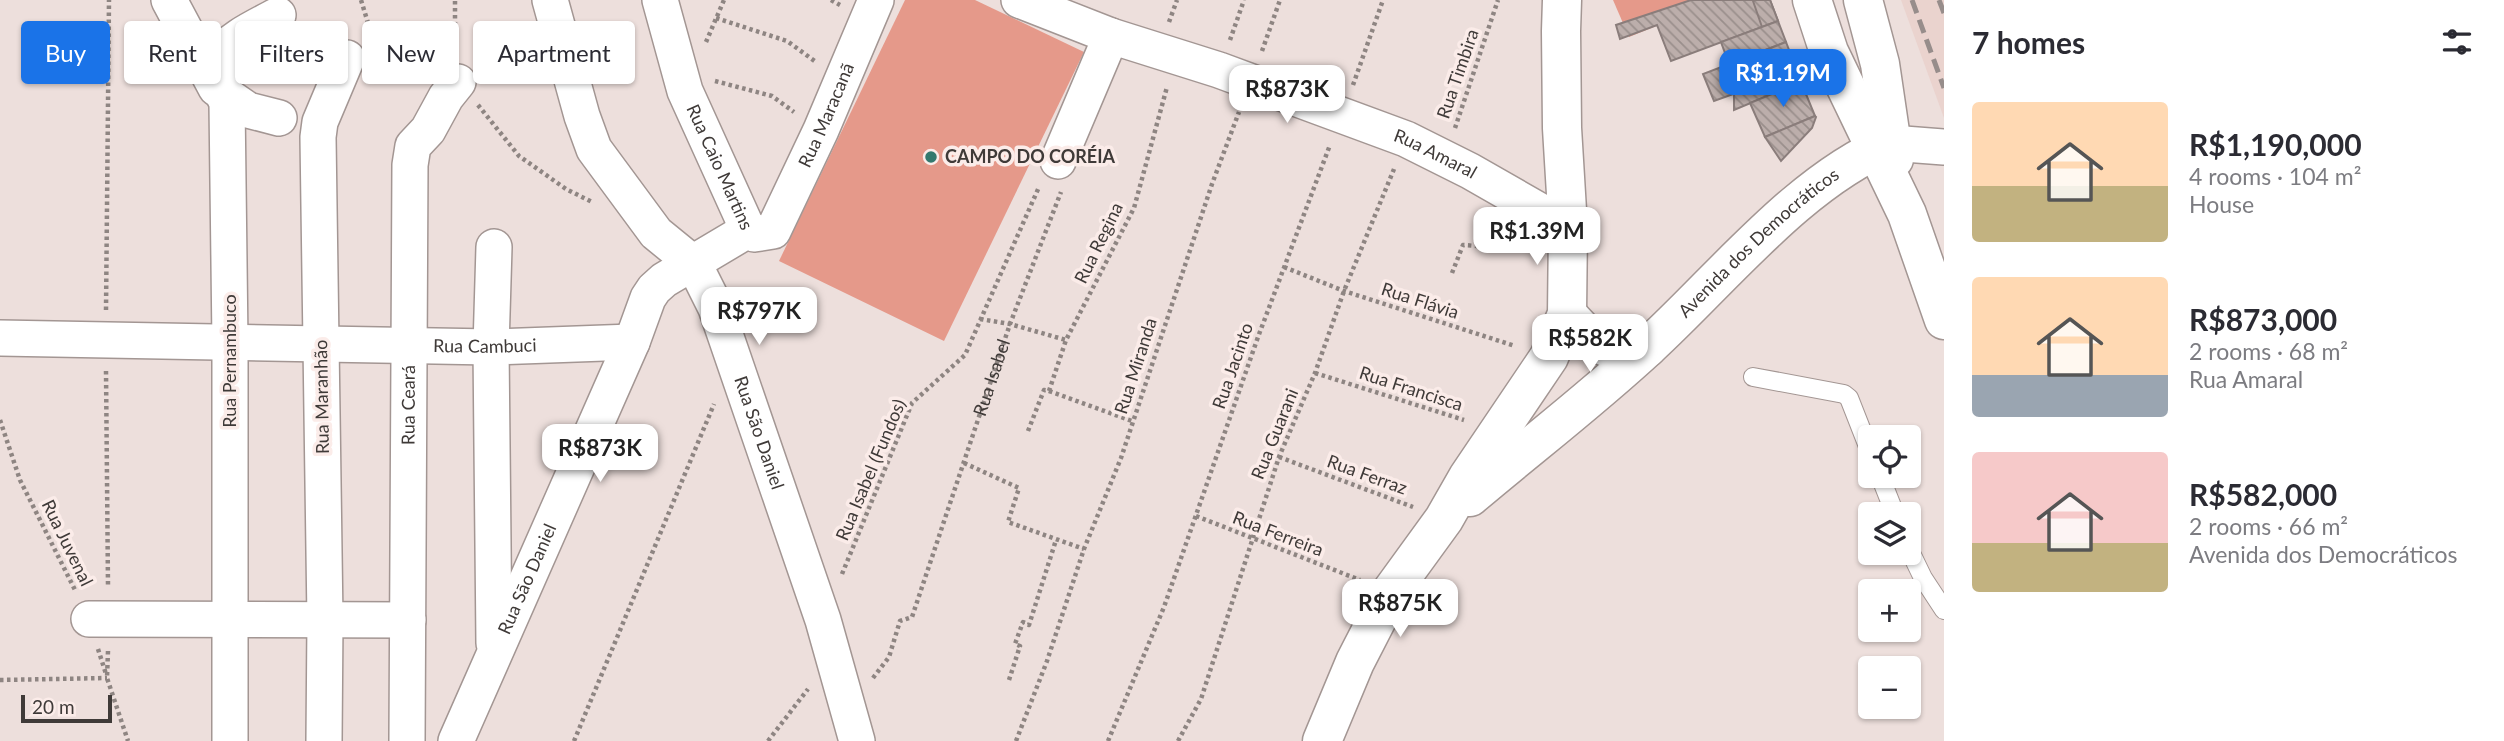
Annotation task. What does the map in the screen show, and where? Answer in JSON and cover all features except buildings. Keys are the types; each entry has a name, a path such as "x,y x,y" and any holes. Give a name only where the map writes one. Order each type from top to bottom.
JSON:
{"street":[{"path":"169,0 216,88 248,110 279,118"},
{"name":"Rua São Daniel","path":"550,0 582,116 594,149 614,180 656,233 694,264 716,308 823,620 853,725"},
{"name":"Rua Caio Martins","path":"660,0 685,91 761,230"},
{"name":"Rua Maracanã","path":"761,230 821,130 876,0"},
{"name":"Rua Amaral","path":"1019,0 1069,9 1111,36 1235,76 1406,139 1568,227"},
{"name":"Avenida dos Democráticos","path":"1322,741 1355,662 1391,592 1444,519 1468,477 1549,357 1567,314 1568,227 1562,128 1562,0"},
{"path":"1812,0 1829,52 1884,146 1900,199 1944,320"},
{"path":"1863,0 1880,64 1884,146"},
{"name":"Rua Pernambuco","path":"230,741 227,103 217,57 225,47 249,30 278,15"},
{"path":"1058,161 1111,36"},
{"name":"Rua Maranhão","path":"324,741 325,620 318,137 320,122 336,84"},
{"name":"Rua Ceará","path":"407,741 410,165 413,146 428,130 446,97 448,84"},
{"path":"1884,146 1944,147"},
{"name":"Avenida dos Democráticos","path":"1444,519 1647,348 1806,195 1884,146"},
{"name":"Rua Sāo Daniel","path":"456,741 632,342 648,298 664,280 761,230"},
{"path":"494,247 491,347 495,655"},
{"path":"1567,314 1590,340 1602,347 1614,350 1647,348"},
{"name":"Rua Cambuci","path":"0,338 491,347 632,342"},
{"path":"89,619 408,620"}],"lane":[{"path":"1753,377 1844,394 1849,398 1860,425"},
{"path":"1917,565 1944,610"}],"path":[{"path":"455,21 456,0"},
{"path":"1235,76 1244,0"},
{"name":"Rua Miranda","path":"1016,741 1047,661 1084,549 1121,458 1212,184 1235,76 1280,0"},
{"name":"Rua Jacinto","path":"1108,741 1164,607 1284,267 1383,0"},
{"name":"Rua Timbira","path":"1445,158 1498,0"},
{"path":"716,18 787,41 842,81"},
{"name":"Rua Regina","path":"1028,431 1044,390 1049,391 1066,340 1134,208 1176,56"},
{"path":"705,78 772,96 821,130"},
{"name":"Rua Guarani","path":"1178,741 1201,699 1279,457 1315,373 1406,139"},
{"name":"Rua Isabel (Fundos)","path":"823,620 912,404 965,355 1049,167 1058,161"},
{"name":"Rua Isabel","path":"853,725 889,657 900,621 912,617 1010,324 1066,176 1058,161"},
{"path":"1452,273 1463,245 1490,247 1515,196"},
{"name":"Rua Flávia","path":"1284,267 1345,291 1549,357"},
{"path":"980,319 1010,324 1066,340"},
{"path":"574,741 733,358"},
{"name":"Rua Francisca","path":"1315,373 1500,432"},
{"path":"1049,391 1132,421"},
{"name":"Rua Juvenal","path":"0,420 20,480 89,619 128,741"},
{"name":"Rua Ferraz","path":"1279,457 1444,519"},
{"path":"964,463 1019,488 1008,522 1084,549"},
{"name":"Rua Ferreira","path":"1195,516 1391,592"},
{"path":"1009,680 1020,646 1015,644 1023,622 1029,625 1056,540"},
{"path":"768,741 834,659"},
{"path":"0,680 107,678"}],"shaded area":[{"name":"CAMPO DO CORÉIA","path":"905,0 975,0 1084,52 944,341 779,261"},
{"path":"1613,0 1721,0 1629,37"},
{"path":"1901,0 1944,0 1944,118"}],"railway":[{"path":"1912,0 1944,88"},
{"path":"1939,0 1944,13"}],"place":[{"name":"CAMPO DO CORÉIA","path":"931,157"}]}
